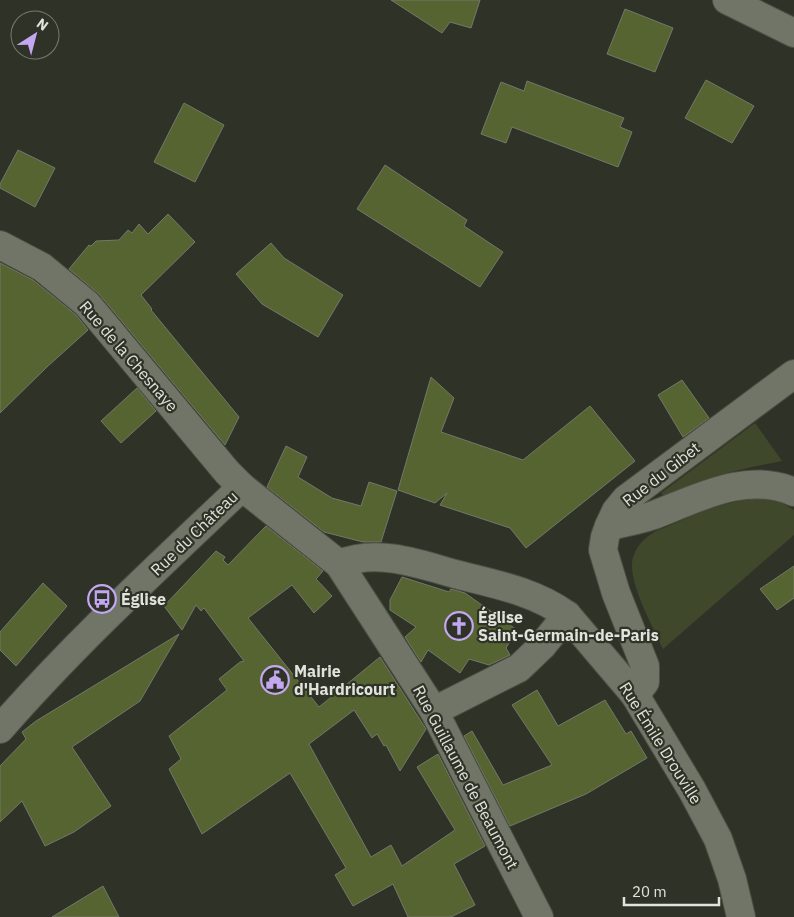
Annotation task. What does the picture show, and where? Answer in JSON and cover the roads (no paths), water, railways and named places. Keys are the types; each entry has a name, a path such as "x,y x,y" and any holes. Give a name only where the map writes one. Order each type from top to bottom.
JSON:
{"street":[{"path":"726,0 794,33"},
{"name":"Rue de la Chesnaye","path":"0,245 42,267 87,304 227,472 242,487"},
{"name":"Rue du Gibet","path":"635,695 645,682 645,666 616,593 603,550 609,526 616,512 631,494 794,374"},
{"path":"609,526 646,517 689,499 747,485 770,484 794,492"},
{"path":"242,487 339,564"},
{"name":"Rue du Château","path":"0,729 22,703 106,618 242,487"},
{"name":"Rue Émile Drouville","path":"339,564 352,559 368,558 409,561 528,593 550,603 567,615 635,695 692,790 718,839 732,879 741,917"},
{"name":"Rue Guillaume de Beaumont","path":"339,564 434,711 539,917"},
{"path":"434,711 519,668 542,646 567,615"}],"place":[{"name":"Église","path":"102,599"},
{"name":"Église Saint-Germain-de-Paris","path":"459,626"},
{"name":"Mairie d'Hardricourt","path":"275,680"}]}
